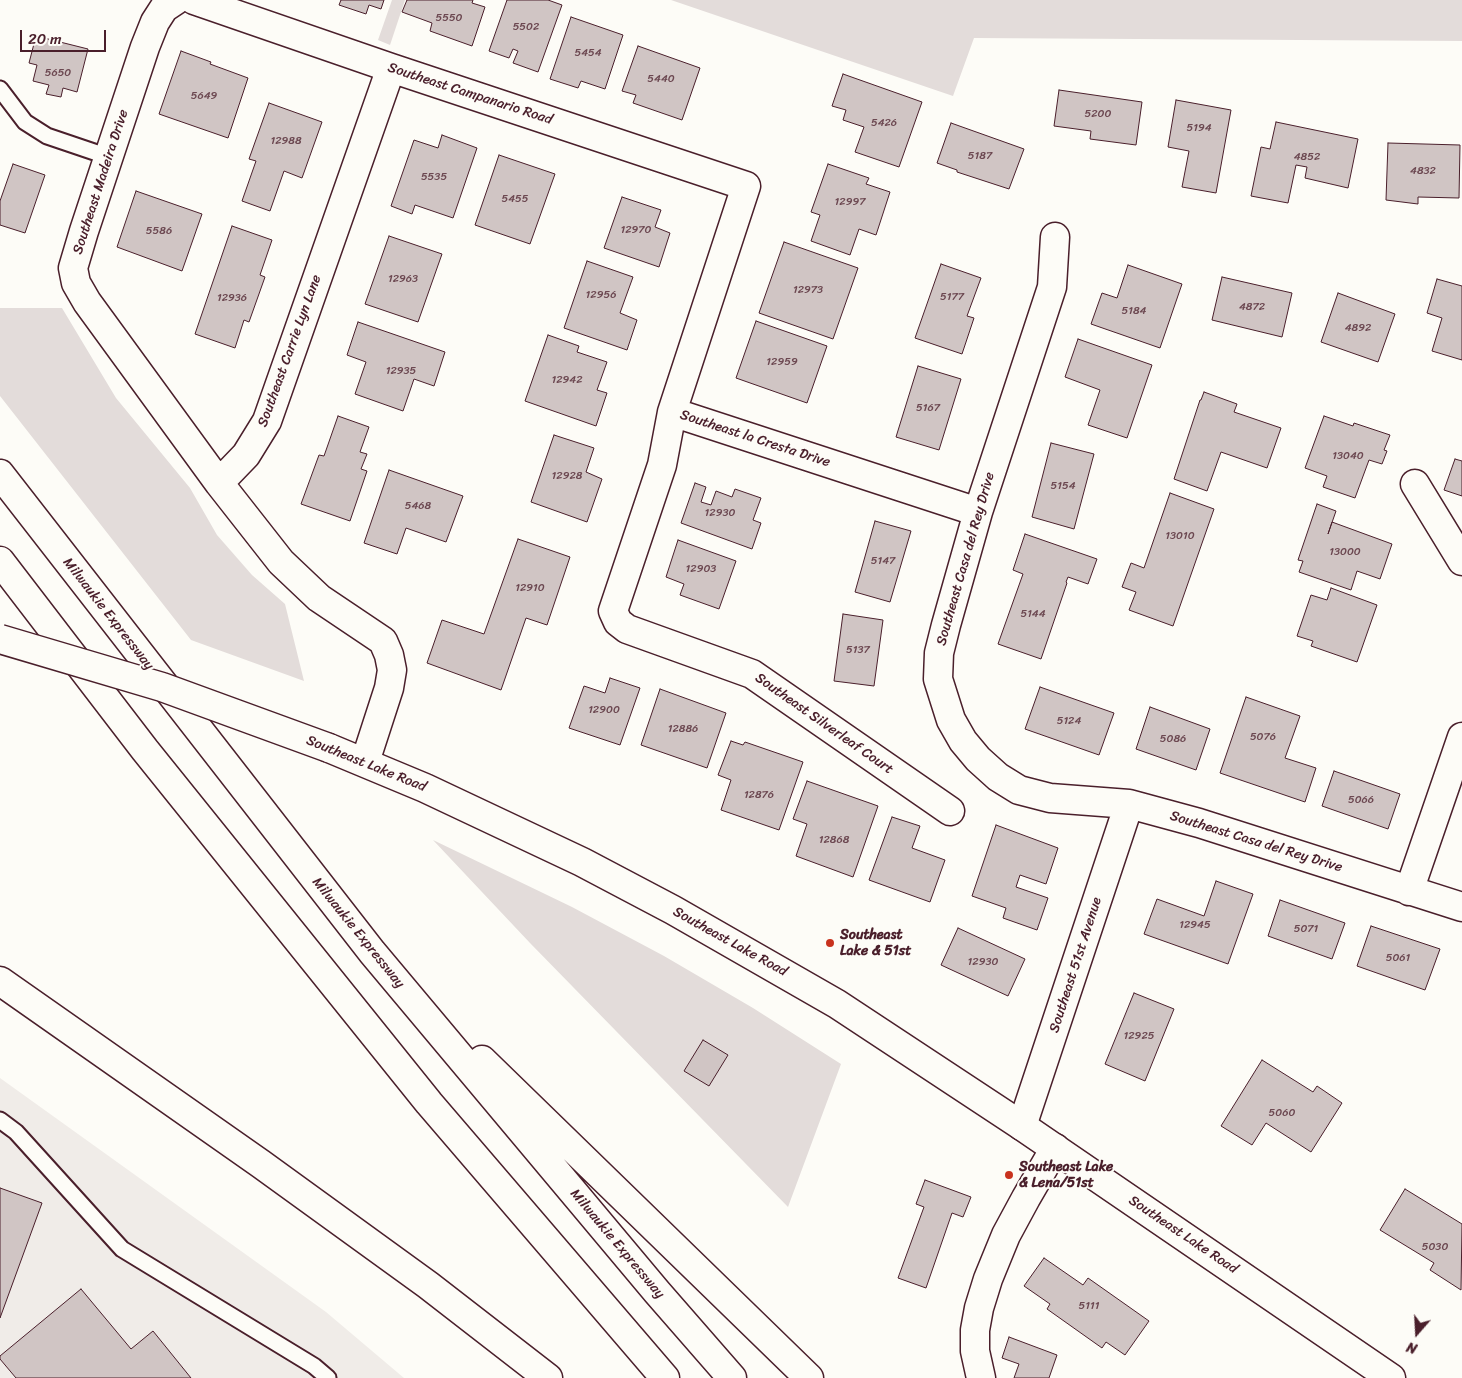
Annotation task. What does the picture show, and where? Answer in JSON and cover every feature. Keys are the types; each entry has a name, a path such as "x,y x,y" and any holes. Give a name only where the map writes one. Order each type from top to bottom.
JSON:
{"main road":[{"name":"Southeast Madeira Drive","path":"176,0 164,8 155,22 145,47 84,231 74,268 76,283 87,302 219,483"},
{"name":"Southeast Campanario Road","path":"194,0 390,68 746,186"},
{"name":"Southeast Carrie Lyn Lane","path":"219,483 246,454 267,421 390,68"},
{"name":"Southeast la Cresta Drive","path":"746,186 672,412 978,512"},
{"name":"Southeast Casa del Rey Drive","path":"1055,237 1052,287 978,512 939,653 938,679 951,720 963,741 978,759 998,777 1019,790 1050,798 1130,804 1199,823 1462,907"},
{"name":"Southeast Silverleaf Court","path":"672,412 662,465 613,611 618,622 627,629 752,674 950,811"},
{"name":"Milwaukie Expressway","path":"0,474 372,952 657,1292 732,1378"},
{"path":"219,483 281,562 320,598 383,641 392,670 389,688 365,762"},
{"path":"1415,484 1462,561"},
{"path":"0,561 151,757 423,1095 665,1378"},
{"name":"Southeast Lake Road","path":"0,639 162,687 365,762 517,830 681,914 837,1004 1056,1148 1391,1378"},
{"path":"1409,891 1462,737"},
{"name":"Southeast 51st Avenue","path":"1022,1126 1130,804"},
{"path":"372,952 809,1378"},
{"path":"0,981 261,1164 412,1273 548,1378"},
{"path":"981,1378 975,1350 975,1330 979,1308 988,1279 1006,1235 1056,1148"}],"lane":[{"path":"0,89 25,122 47,136 109,156"},
{"path":"0,1120 16,1132 122,1249 314,1366 328,1378"}],"shaded area":[{"path":"392,0 405,0 390,45 378,40"},
{"path":"671,0 1462,0 1462,41 974,38 953,96"},
{"path":"0,308 62,308 116,398 190,488 217,535 252,575 285,604 304,681 191,640 0,396"},
{"path":"433,840 572,907 664,956 753,1008 841,1064 788,1207 530,943"},
{"path":"0,1078 326,1312 404,1378 0,1378"}],"building":[{"path":"341,0 384,0 381,9 369,5 366,14 339,5"},
{"path":"407,0 473,0 472,3 485,7 472,46 430,31 432,23 402,12"},
{"path":"507,0 548,0 562,5 538,72 513,63 518,51 513,49 509,58 489,51"},
{"path":"571,17 623,35 605,89 581,81 578,88 550,79"},
{"path":"36,36 88,49 77,92 63,88 61,97 46,94 49,85 33,81 37,65 29,63"},
{"path":"638,46 700,68 682,120 633,103 636,95 622,91"},
{"path":"181,51 248,78 228,138 159,114"},
{"path":"843,74 922,102 899,167 855,152 864,127 843,120 846,110 832,106"},
{"path":"1059,90 1142,102 1136,145 1090,139 1091,131 1054,126"},
{"path":"1176,100 1231,110 1216,193 1182,187 1189,151 1168,147"},
{"path":"269,103 322,122 302,178 284,171 270,211 242,201 256,161 249,159"},
{"path":"1276,122 1358,139 1348,188 1305,178 1307,167 1296,165 1288,203 1251,196 1261,147 1270,149"},
{"path":"951,123 1024,149 1009,189 957,172 957,170 937,163"},
{"path":"442,135 477,148 453,218 415,205 412,214 391,206 414,140 438,148"},
{"path":"1388,143 1460,145 1459,198 1418,197 1418,204 1386,200"},
{"path":"499,155 555,174 530,244 475,225"},
{"path":"13,164 45,175 25,233 0,225 0,201"},
{"path":"828,164 869,178 866,184 890,192 876,235 859,229 850,255 811,241 820,215 811,212"},
{"path":"136,191 202,214 182,271 117,247"},
{"path":"622,197 661,210 655,227 670,233 659,267 604,248"},
{"path":"232,226 272,240 260,275 265,277 249,322 244,320 235,348 195,334"},
{"path":"389,236 442,254 418,322 365,304"},
{"path":"784,242 858,268 833,339 759,313"},
{"path":"587,261 633,277 620,313 637,320 627,350 564,328"},
{"path":"941,264 981,278 967,316 974,318 962,354 915,338"},
{"path":"1128,265 1182,284 1160,348 1091,324 1102,293 1117,298"},
{"path":"1222,277 1292,293 1282,337 1212,320"},
{"path":"1437,279 1462,286 1462,360 1432,351 1442,318 1427,313"},
{"path":"1338,293 1395,314 1378,362 1321,342"},
{"path":"756,321 827,346 807,403 736,378"},
{"path":"358,322 445,352 434,386 414,379 403,411 355,394 366,362 347,355"},
{"path":"548,335 579,346 577,352 607,362 597,390 607,393 596,426 525,401"},
{"path":"1078,339 1152,365 1127,438 1088,425 1100,390 1065,377"},
{"path":"918,366 961,379 939,450 896,437"},
{"path":"1204,392 1237,404 1234,412 1281,428 1267,468 1221,452 1207,491 1174,479"},
{"path":"338,416 369,427 360,452 367,454 361,469 367,471 350,521 301,504 319,455 324,456"},
{"path":"1324,416 1353,426 1354,423 1390,435 1384,450 1387,451 1382,464 1369,460 1355,498 1323,487 1327,476 1305,468"},
{"path":"554,435 594,448 586,472 602,479 587,522 531,502"},
{"path":"1051,443 1094,454 1074,529 1032,517"},
{"path":"1455,459 1462,461 1462,496 1444,490"},
{"path":"389,470 463,496 446,542 406,528 397,554 364,543"},
{"path":"695,483 706,487 701,502 711,505 716,491 732,497 735,489 761,498 753,520 761,523 752,549 681,523"},
{"path":"1170,493 1214,509 1173,626 1129,610 1136,592 1122,587 1131,563 1144,568"},
{"path":"1317,504 1336,511 1332,522 1392,544 1380,579 1357,571 1351,590 1299,572 1303,561 1298,560"},
{"path":"875,521 911,531 890,602 855,592"},
{"path":"1025,534 1097,559 1088,584 1068,577 1041,659 998,644 1023,574 1013,570"},
{"path":"518,539 570,557 547,625 526,618 501,690 427,663 442,620 484,634"},
{"path":"678,540 736,561 719,609 680,595 684,584 666,577"},
{"path":"1331,588 1377,605 1357,662 1311,646 1313,641 1297,636 1311,595 1327,600"},
{"path":"843,614 883,620 874,686 834,681"},
{"path":"610,678 640,688 620,745 569,728 584,686 605,693"},
{"path":"1040,687 1114,713 1099,755 1025,729"},
{"path":"660,689 726,713 707,768 641,745"},
{"path":"1246,697 1300,716 1285,758 1316,768 1305,802 1220,773"},
{"path":"1150,707 1210,729 1196,770 1136,749"},
{"path":"731,741 743,745 745,742 803,762 779,830 721,810 731,780 718,775"},
{"path":"1334,771 1400,794 1388,829 1322,806"},
{"path":"807,781 878,806 853,877 796,856 807,824 793,819"},
{"path":"892,817 920,826 912,848 945,860 930,902 869,880"},
{"path":"996,825 1058,848 1046,884 1020,875 1016,887 1048,898 1037,930 1003,918 1006,908 972,896"},
{"path":"1216,881 1253,894 1228,964 1144,934 1157,899 1204,916"},
{"path":"1280,900 1345,923 1332,959 1268,936"},
{"path":"1371,926 1440,949 1425,990 1357,966"},
{"path":"958,928 1025,959 1008,996 941,965"},
{"path":"1134,993 1174,1009 1145,1081 1105,1064"},
{"path":"703,1040 728,1055 709,1086 684,1071"},
{"path":"1262,1060 1313,1092 1317,1086 1342,1103 1311,1152 1266,1123 1252,1145 1221,1126"},
{"path":"925,1180 971,1197 963,1217 952,1213 926,1288 898,1278 924,1207 916,1204"},
{"path":"0,1188 42,1203 0,1318"},
{"path":"1405,1189 1462,1224 1461,1290 1430,1270 1434,1263 1380,1230"},
{"path":"1044,1258 1083,1285 1088,1278 1149,1321 1125,1355 1106,1342 1102,1348 1047,1309 1050,1304 1024,1286"},
{"path":"81,1289 131,1349 153,1331 191,1378 16,1378 0,1359 0,1356"},
{"path":"1009,1337 1057,1355 1049,1378 1014,1378 1019,1364 1002,1358"}],"place":[{"name":"Southeast Lake & 51st","path":"830,943"},
{"name":"Southeast Lake & Lena/51st","path":"1009,1175"}]}
